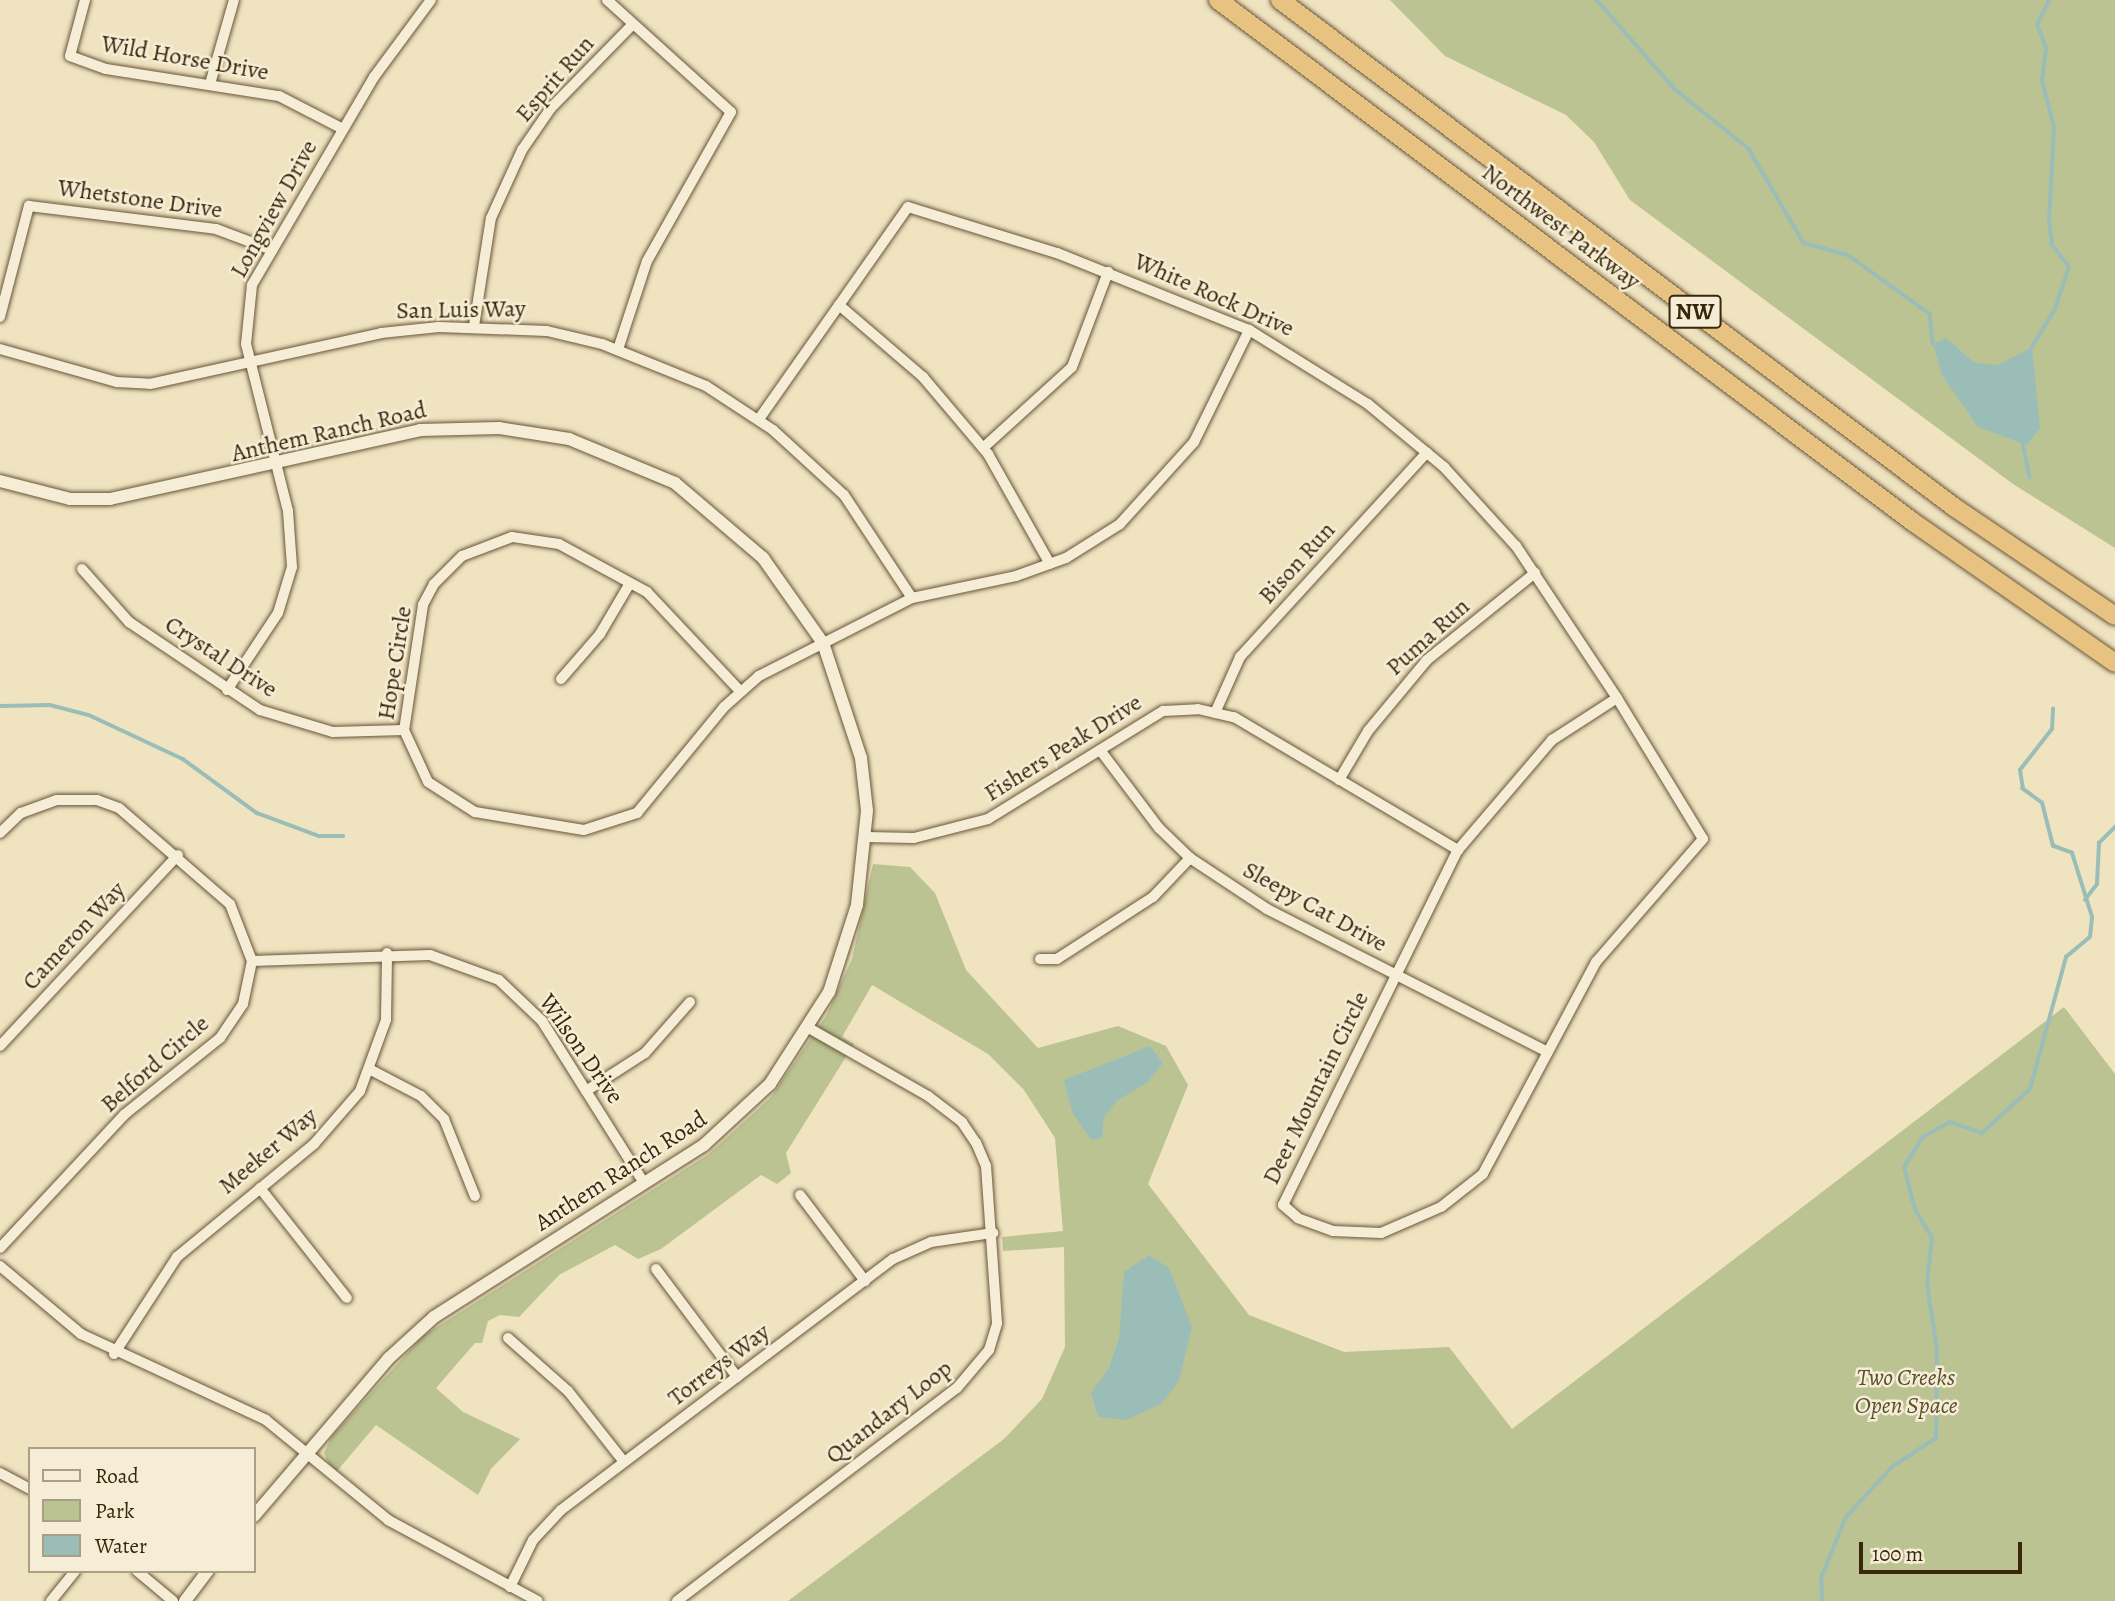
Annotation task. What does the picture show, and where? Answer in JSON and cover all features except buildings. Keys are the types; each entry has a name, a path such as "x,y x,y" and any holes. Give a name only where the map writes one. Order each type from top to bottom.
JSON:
{"highway":[{"name":"Northwest Parkway","path":"1218,0 1924,530 2115,663"},
{"name":"Northwest Parkway","path":"1280,0 1954,507 2115,616"}],"street":[{"name":"Wild Horse Drive","path":"85,0 70,56 106,69 279,96 343,129"},
{"path":"209,85 234,0"},
{"name":"Longview Drive","path":"227,690 278,613 292,567 289,517 250,365 245,331 252,285 343,129 431,0"},
{"path":"607,0 731,112 647,261 618,349"},
{"name":"Esprit Run","path":"474,326 491,218 522,150 551,108 632,25"},
{"name":"Whetstone Drive","path":"0,317 29,206 216,229 272,250"},
{"name":"White Rock Drive","path":"759,419 908,208 1108,272 1249,330 1340,382 1427,452 1535,573 1617,698"},
{"path":"983,448 1072,367 1108,272"},
{"path":"839,305 923,377 983,448 1050,564"},
{"name":"San Luis Way","path":"0,349 117,382 150,384 250,365 382,332 474,326 547,331 618,349 706,386 759,419 844,495 912,598"},
{"name":"Hope Circle","path":"740,691 670,610 630,583 544,539 512,537 462,556 434,584 423,606 404,730 428,782 456,803 475,812 601,828 653,800 740,691 823,643 912,598 1050,564 1120,524 1154,493 1194,442 1249,330"},
{"name":"Anthem Ranch Road","path":"1,482 70,499 110,499 275,465 420,430 499,428 569,439 675,483 735,528 790,590 823,643 861,758 866,837 843,954 809,1028 748,1107 644,1183 434,1317 306,1453 256,1514"},
{"name":"Bison Run","path":"1215,713 1240,657 1427,452"},
{"name":"Crystal Drive","path":"82,569 130,622 227,690 307,729 404,730"},
{"name":"Puma Run","path":"1339,780 1416,672 1535,573"},
{"path":"561,678 600,634 630,583"},
{"name":"Deer Mountain Circle","path":"1617,698 1703,839 1596,962 1483,1174 1441,1207 1381,1233 1333,1231 1298,1218 1283,1205 1394,975 1458,850 1552,740 1617,698"},
{"name":"Fishers Peak Drive","path":"866,837 914,838 988,819 1163,711 1215,713 1234,717 1458,850"},
{"name":"Sleepy Cat Drive","path":"1100,750 1159,828 1190,858 1267,909 1548,1052"},
{"path":"0,832 40,804 97,800 133,817 230,904 252,961"},
{"name":"Cameron Way","path":"0,1046 178,855"},
{"path":"1040,959 1057,959 1153,897 1190,858"},
{"name":"Wilson Drive","path":"252,961 387,953 448,958 499,980 542,1021 644,1183"},
{"name":"Meeker Way","path":"114,1354 177,1257 333,1126 371,1070 386,1020 387,953"},
{"name":"Belford Circle","path":"0,1248 127,1112 220,1038 243,1004 252,961"},
{"path":"586,1091 645,1053 690,1002"},
{"name":"Quandary Loop","path":"677,1601 975,1372 997,1323 993,1233 986,1166 962,1122 929,1096 809,1028"},
{"path":"371,1070 421,1096 444,1119 475,1196"},
{"path":"260,1188 347,1298"},
{"path":"800,1195 865,1280"},
{"name":"Torreys Way","path":"510,1587 545,1525 865,1280 911,1249 993,1233"},
{"path":"0,1266 53,1313 114,1354 244,1408 306,1453 388,1520 538,1601"},
{"path":"656,1269 737,1377"},
{"path":"508,1338 568,1391 624,1462"},
{"path":"0,1472 28,1488"},
{"path":"51,1601 73,1573"},
{"path":"139,1573 173,1601"},
{"path":"185,1601 206,1573"}],"green space":[{"path":"1390,0 2115,0 2115,548 2013,484 1630,200 1594,142 1566,115 1445,56"},
{"name":"Two Creeks Open Space","path":"873,864 910,867 935,893 966,970 1038,1048 1118,1026 1166,1046 1188,1085 1148,1184 1249,1315 1344,1352 1449,1347 1512,1429 2064,1007 2115,1074 2115,1601 788,1601 1004,1439 1042,1399 1065,1347 1064,1247 1003,1251 1002,1237 1063,1231 1055,1138 1024,1090 988,1054 872,985 842,1037 854,1044 786,1153 791,1173 777,1184 761,1175 661,1249 638,1259 615,1245 559,1275 519,1317 500,1315 488,1321 482,1343 475,1343 436,1388 463,1412 520,1439 491,1469 478,1495 376,1425 337,1471 329,1464 324,1453 332,1436 423,1336 709,1154 771,1097 826,1016 852,959"}],"water":[{"path":"1946,338 1975,363 1998,365 2032,347 2040,428 2027,445 1978,427 1942,375 1933,344"},
{"path":"1150,1046 1163,1063 1148,1082 1117,1101 1104,1117 1102,1138 1091,1140 1072,1112 1064,1080"},
{"path":"1149,1255 1169,1268 1192,1327 1179,1381 1161,1404 1126,1420 1098,1417 1091,1393 1109,1368 1119,1338 1124,1272"}],"waterway":[{"path":"1597,0 1675,89 1749,149 1804,243 1848,255 1930,314 1933,344"},
{"path":"2032,347 2055,309 2069,267 2052,245 2049,222 2054,127 2042,81 2046,48 2037,25 2049,0"},
{"path":"2023,444 2030,477"},
{"path":"0,706 50,705 89,715 183,759 257,813 319,836 343,836"},
{"path":"1822,1601 1821,1578 1846,1517 1892,1467 1936,1438 1937,1349 1927,1285 1932,1238 1915,1210 1904,1167 1923,1137 1950,1122 1982,1133 2030,1089 2066,957 2090,937 2092,917 2072,853 2053,846 2042,803 2023,789 2020,770 2052,729 2053,709"},
{"path":"2085,900 2097,884 2099,843 2115,827"}]}
